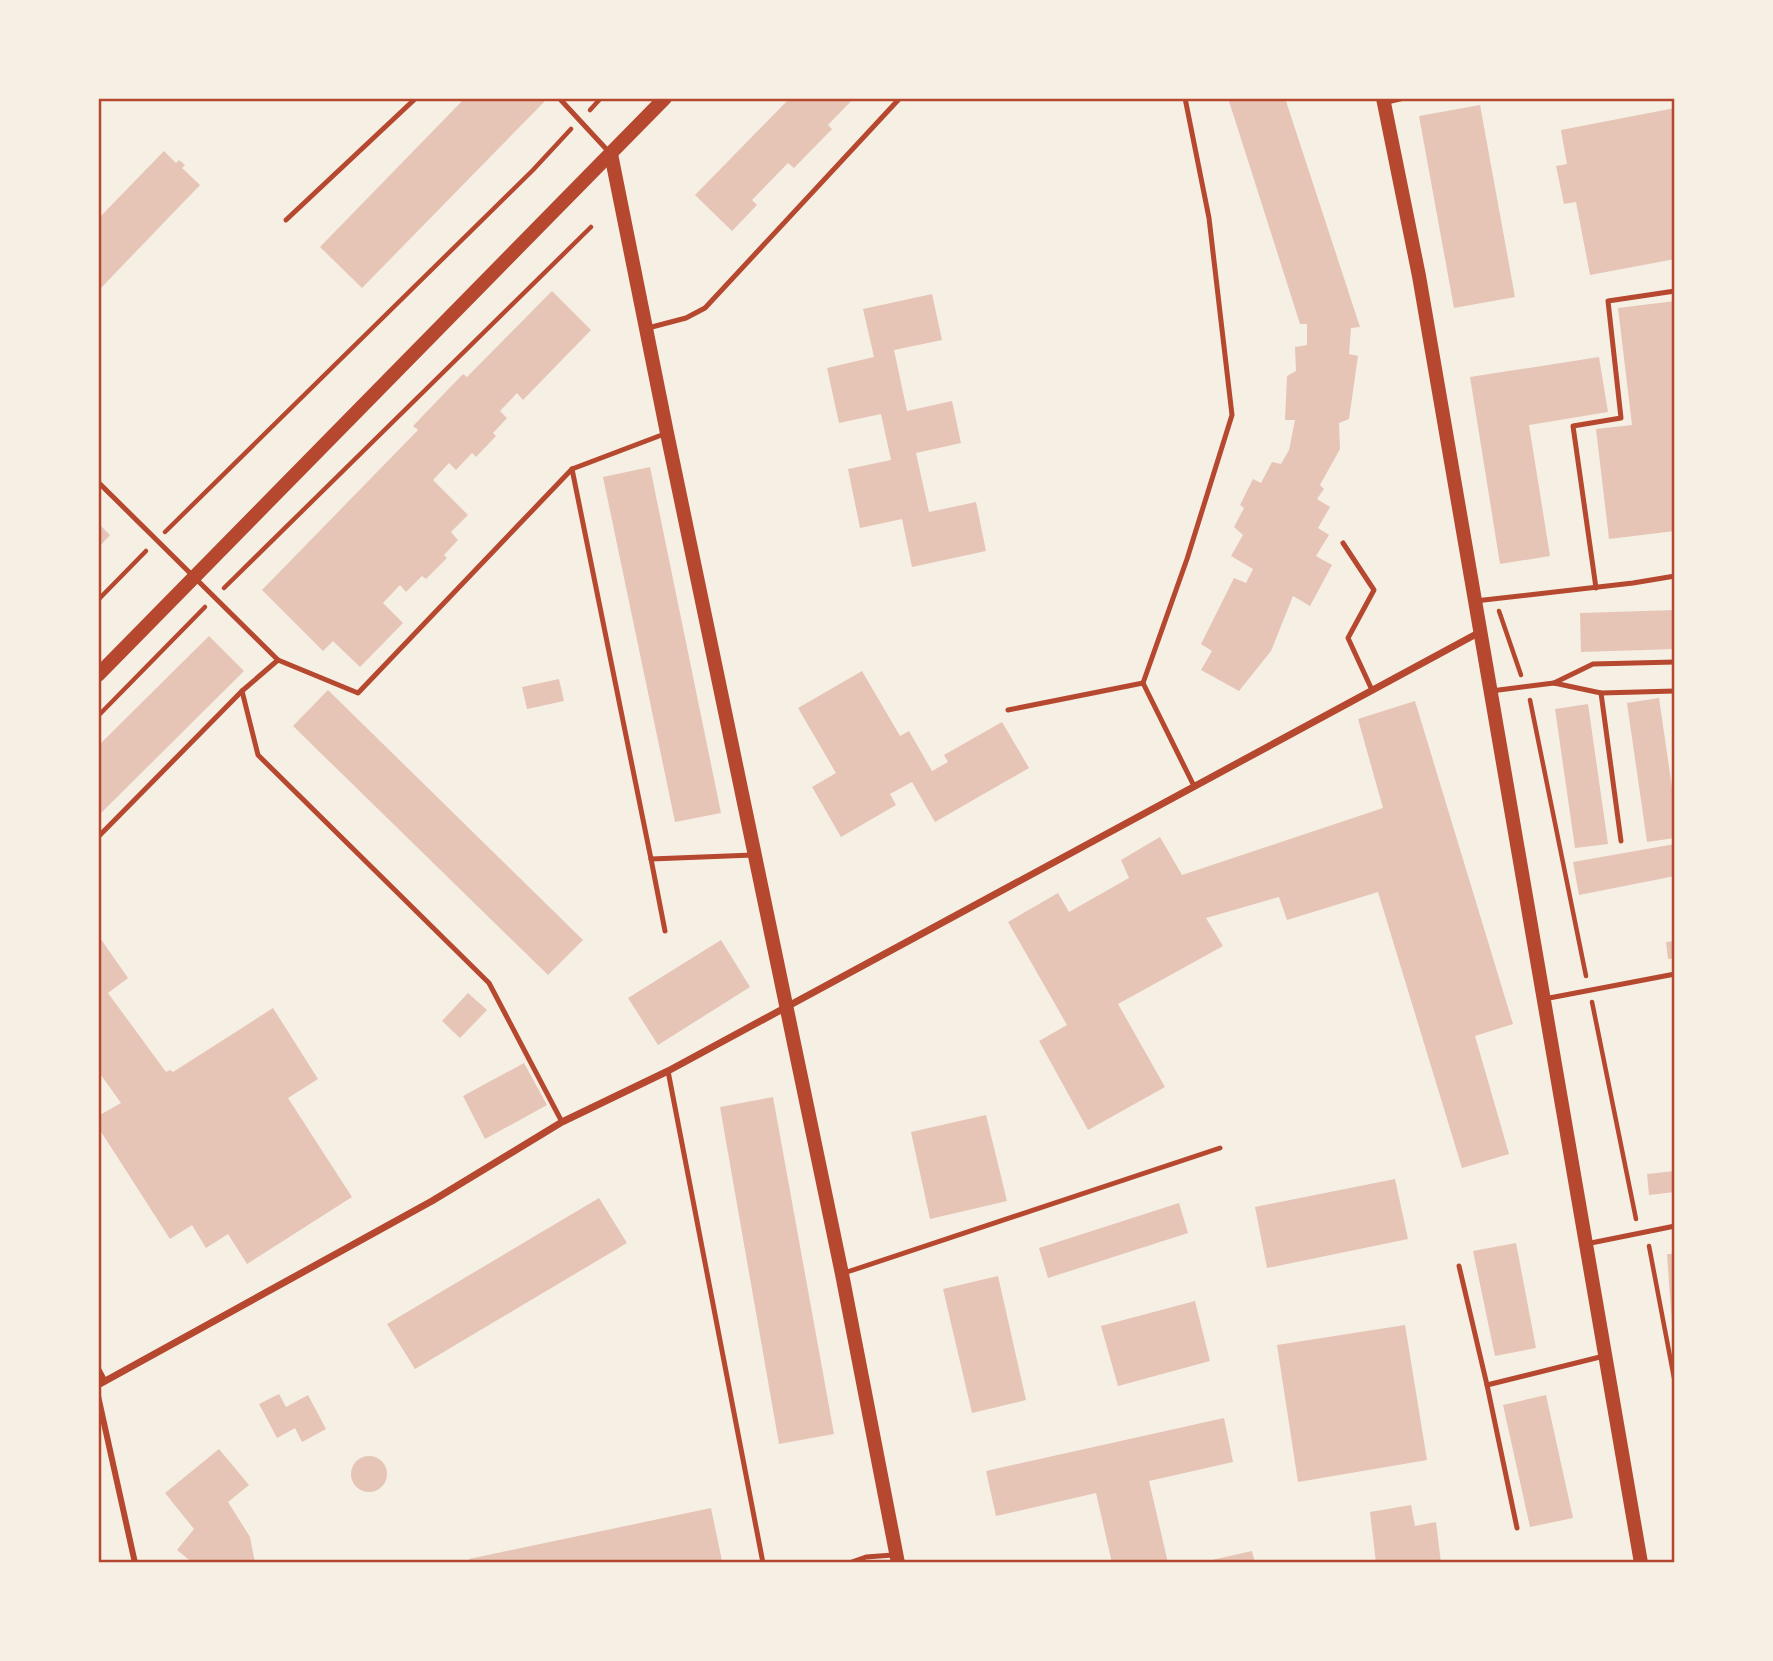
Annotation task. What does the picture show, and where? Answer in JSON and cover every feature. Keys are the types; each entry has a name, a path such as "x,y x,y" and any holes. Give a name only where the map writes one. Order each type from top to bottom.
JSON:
{"main road":[{"path":"98,675 665,98"},
{"path":"1383,100 1419,276 1641,1563"},
{"path":"611,154 842,1274 897,1559"}],"street":[{"path":"98,1370 101,1383 432,1201 562,1122 668,1071 1480,632"},
{"path":"98,1396 135,1563"}],"lane":[{"path":"286,220 416,98"},
{"path":"559,98 611,154"},
{"path":"646,329 686,318 705,308 900,98"},
{"path":"1185,98 1209,218 1233,415 1187,559 1143,683 1194,786"},
{"path":"1383,100 1404,98"},
{"path":"1596,587 1573,426 1621,418 1608,301 1675,291"},
{"path":"98,482 278,660 358,693 572,469 667,433"},
{"path":"572,469 665,931"},
{"path":"1343,543 1374,590 1348,638 1372,690"},
{"path":"1475,601 1675,576"},
{"path":"98,836 242,691 278,660"},
{"path":"1555,683 1592,664 1675,662"},
{"path":"1008,710 1143,683"},
{"path":"1491,691 1555,683 1601,692 1675,691"},
{"path":"242,691 258,755 489,983 562,1122"},
{"path":"1601,692 1621,841"},
{"path":"651,859 754,855"},
{"path":"1544,999 1675,974"},
{"path":"668,1071 763,1563"},
{"path":"842,1274 1220,1148"},
{"path":"1586,1244 1675,1226"},
{"path":"1459,1266 1517,1528"},
{"path":"1487,1385 1605,1356"},
{"path":"849,1563 866,1557 897,1559"}],"path":[{"path":"98,600 533,170 601,98"},
{"path":"98,716 591,228"},
{"path":"1496,599 1525,687 1635,1217 1648,1242 1675,1383"}],"building":[{"path":"465,98 548,98 362,288 320,247"},
{"path":"790,98 854,98 828,125 832,129 794,168 788,163 752,200 757,205 732,231 695,195"},
{"path":"1228,98 1285,98 1360,327 1351,328 1349,354 1358,356 1349,419 1339,423 1340,449 1320,485 1324,489 1317,499 1330,507 1318,528 1329,535 1316,556 1332,565 1310,606 1293,596 1271,651 1239,691 1201,670 1212,651 1201,644 1234,578 1246,583 1253,569 1231,556 1243,535 1234,527 1244,508 1240,505 1253,479 1261,483 1272,462 1281,464 1289,450 1295,420 1285,420 1287,376 1296,371 1295,347 1307,345 1307,324 1300,324"},
{"path":"1480,105 1515,297 1454,308 1419,116"},
{"path":"1675,108 1675,259 1590,275 1576,202 1564,204 1556,166 1567,164 1561,130"},
{"path":"164,151 176,163 179,160 185,165 182,168 200,185 98,291 98,219"},
{"path":"552,291 591,330 523,400 517,393 500,411 507,418 493,433 496,436 476,457 472,453 456,470 449,463 433,480 468,515 451,532 458,540 444,555 447,558 426,579 422,576 406,592 400,585 383,603 403,623 360,667 333,641 323,651 262,590 418,430 413,426 463,374 467,377"},
{"path":"932,294 942,340 894,350 907,411 952,401 961,443 916,453 929,512 976,502 986,551 912,567 902,519 860,528 848,469 891,460 881,414 839,423 827,368 874,357 863,309"},
{"path":"1675,301 1675,531 1609,539 1596,429 1632,425 1618,308"},
{"path":"1599,357 1608,412 1529,425 1550,556 1500,564 1470,377"},
{"path":"650,467 721,813 675,822 603,477"},
{"path":"98,523 110,535 98,548"},
{"path":"1675,610 1675,649 1581,652 1580,613"},
{"path":"209,636 244,671 98,816 98,746"},
{"path":"862,671 900,736 909,731 932,771 948,762 944,755 1002,722 1029,768 935,822 912,782 890,794 896,805 841,837 812,787 836,773 798,708"},
{"path":"559,679 564,701 527,709 522,687"},
{"path":"328,690 583,940 548,975 293,726"},
{"path":"1659,698 1675,808 1675,838 1647,842 1627,703"},
{"path":"1415,701 1513,1024 1475,1036 1509,1154 1462,1168 1378,892 1287,920 1279,897 1206,918 1223,946 1118,1004 1165,1087 1088,1130 1039,1041 1067,1025 1008,922 1058,893 1069,912 1129,878 1121,860 1160,837 1182,875 1383,808 1358,719"},
{"path":"1588,704 1608,844 1575,848 1555,709"},
{"path":"1675,844 1675,876 1579,895 1573,862"},
{"path":"98,935 128,978 108,993 166,1072 173,1072 273,1008 318,1079 288,1098 352,1197 247,1264 228,1234 206,1248 192,1225 170,1239 98,1127 98,1116 121,1103 98,1071"},
{"path":"721,940 750,987 658,1045 628,998"},
{"path":"1675,941 1675,958 1668,959 1666,942"},
{"path":"468,993 487,1010 460,1038 442,1021"},
{"path":"524,1063 547,1105 485,1139 463,1096"},
{"path":"773,1097 834,1434 779,1444 720,1107"},
{"path":"986,1115 1007,1201 930,1219 911,1132"},
{"path":"1675,1171 1675,1192 1649,1195 1647,1174"},
{"path":"1395,1179 1408,1239 1267,1268 1255,1207"},
{"path":"599,1198 627,1243 415,1369 387,1324"},
{"path":"1179,1203 1188,1233 1048,1278 1039,1248"},
{"path":"1516,1243 1536,1348 1495,1356 1473,1251"},
{"path":"1667,1254 1675,1254 1675,1339 1673,1339"},
{"path":"998,1276 1026,1400 972,1413 943,1289"},
{"path":"1195,1301 1210,1361 1118,1386 1101,1326"},
{"path":"1405,1325 1427,1460 1298,1482 1277,1345"},
{"path":"279,1394 286,1407 308,1395 326,1429 302,1442 295,1428 277,1438 259,1404"},
{"path":"1546,1395 1573,1518 1530,1527 1503,1405"},
{"path":"1224,1418 1233,1462 1149,1481 1168,1563 1112,1563 1096,1493 996,1516 986,1471"},
{"path":"219,1449 249,1485 228,1502 250,1537 255,1563 193,1563 177,1550 194,1529 165,1493"},
{"path":"369,1456 382,1461 387,1474 382,1487 369,1492 356,1487 351,1474 356,1461"},
{"path":"1411,1505 1415,1526 1436,1522 1441,1563 1376,1563 1370,1512"},
{"path":"711,1508 722,1561 470,1563 469,1559"},
{"path":"1252,1551 1255,1563 1203,1562"}]}
